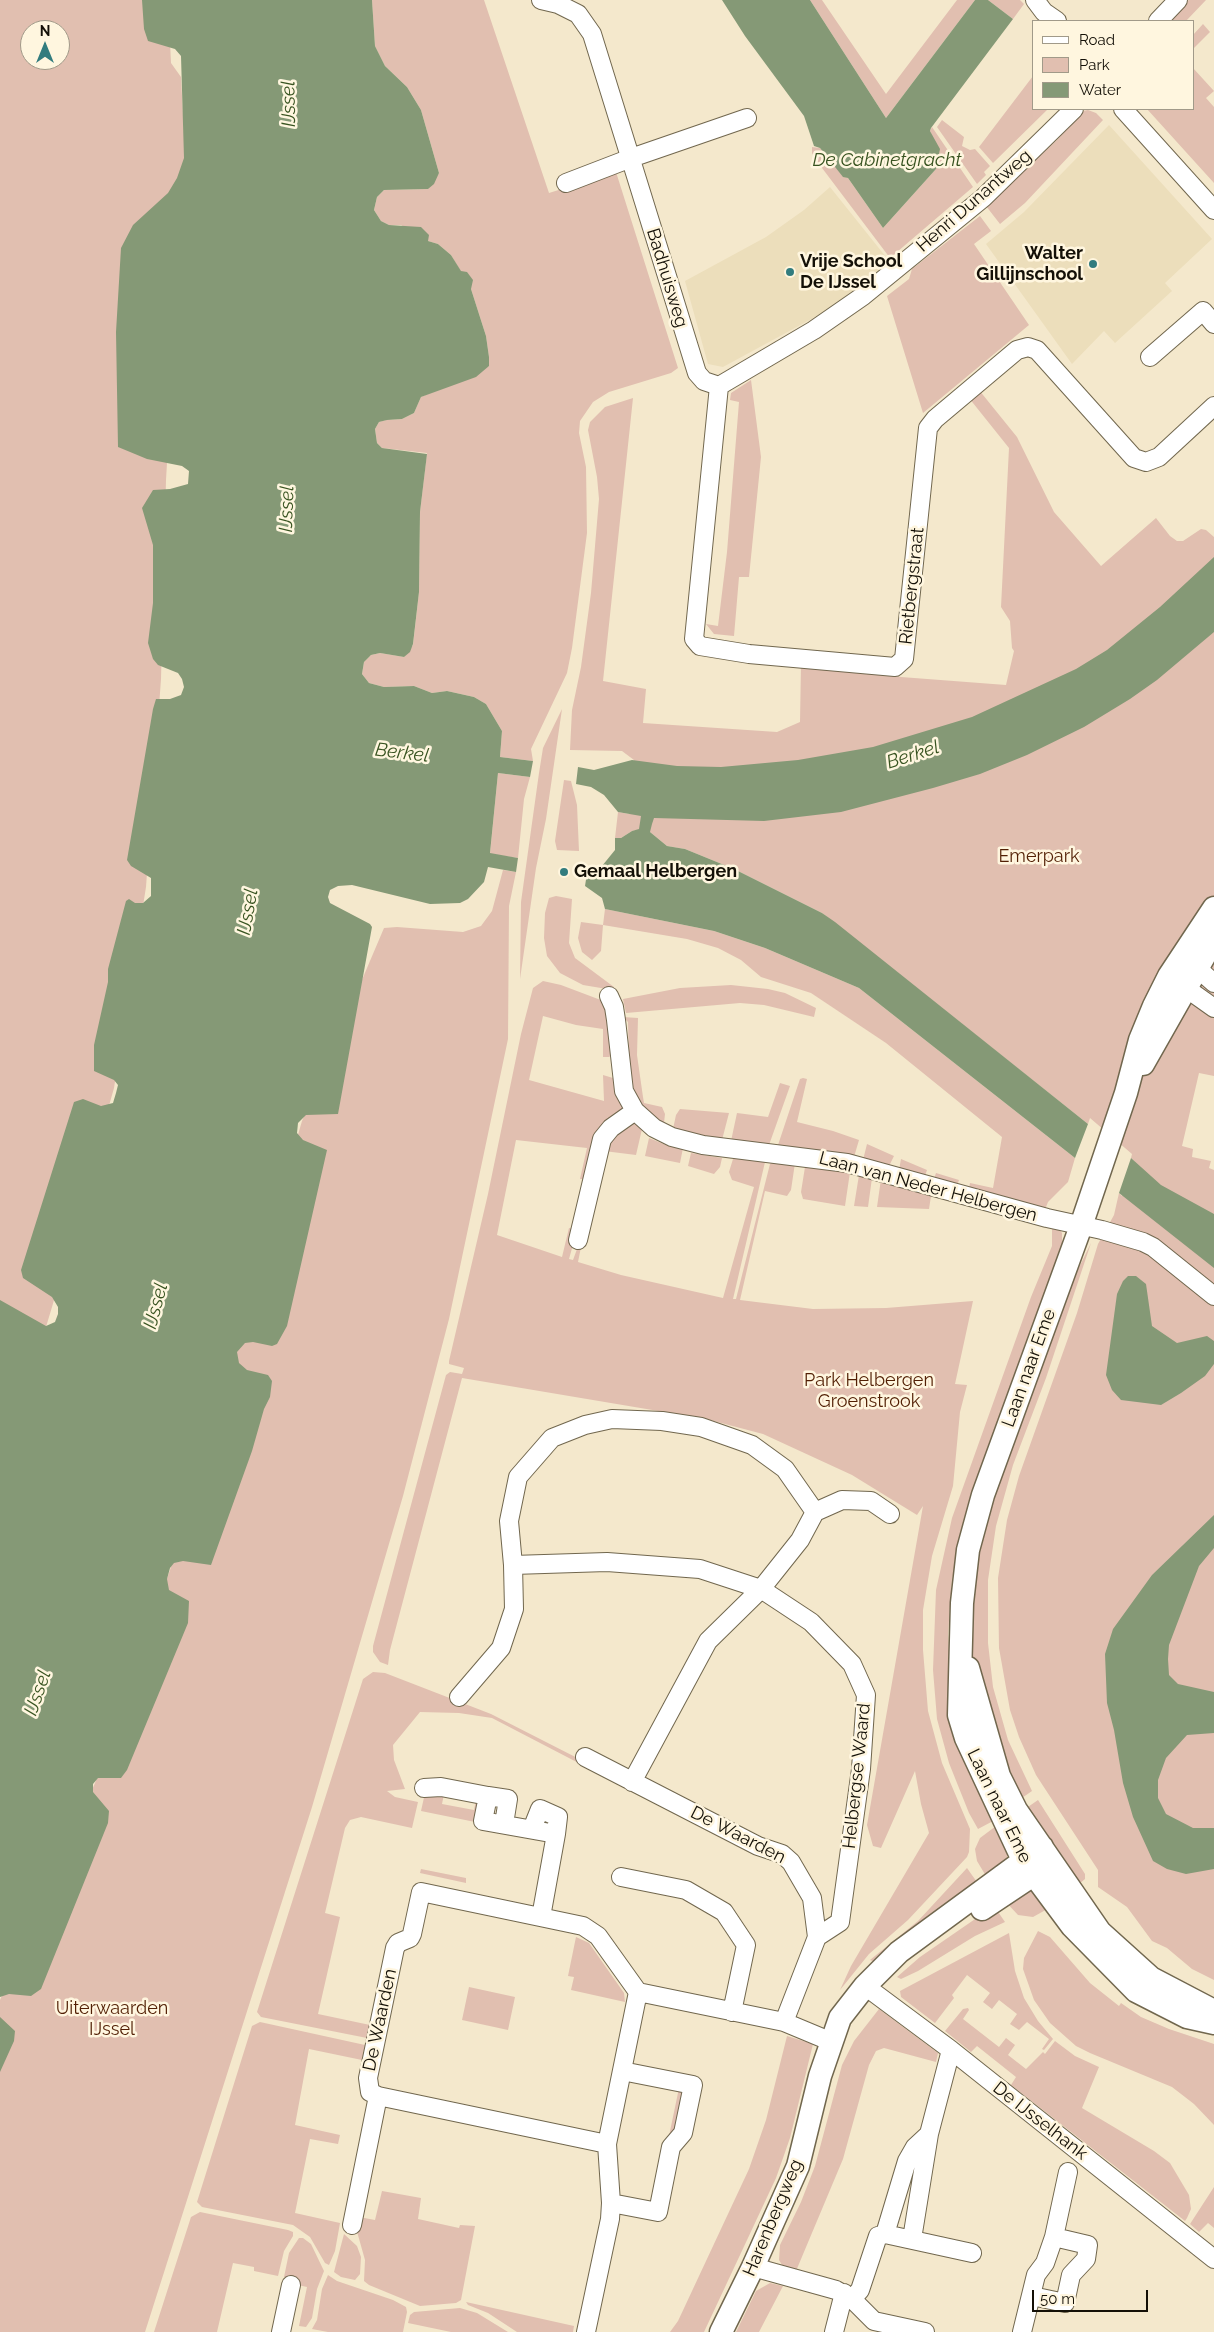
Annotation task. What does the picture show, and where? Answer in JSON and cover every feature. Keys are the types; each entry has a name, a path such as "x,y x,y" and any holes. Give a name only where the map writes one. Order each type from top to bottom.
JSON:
{"street":[{"name":"Badhuisweg","path":"541,0 558,4 578,14 592,34 697,373 704,381 719,386"},
{"path":"1035,0 1044,12 1056,20"},
{"path":"1159,20 1178,0"},
{"name":"Henri Dunantweg","path":"719,386 814,330 862,296 983,198 1073,110"},
{"path":"1124,110 1214,210"},
{"path":"566,183 631,158 747,118"},
{"path":"1150,357 1203,311 1214,324"},
{"name":"Rietbergstraat","path":"719,386 694,639 700,646 749,654 895,667 904,660 928,428 935,419 1017,350 1028,347 1037,350 1134,458 1146,462 1159,457 1214,406"},
{"name":"Laan naar Eme","path":"1214,908 1190,961 1177,982 1126,1093 1081,1226 983,1495 968,1550 962,1603 959,1715 966,1738 1028,1867 1072,1926 1136,1991 1187,2017 1214,2023"},
{"name":"Laan naar Eme","path":"1190,961 1214,938"},
{"path":"1190,961 1214,983"},
{"path":"1177,982 1214,1008"},
{"name":"Laan van Neder Helbergen","path":"609,996 614,1007 624,1091 635,1112 654,1128 688,1141 847,1163 1102,1230 1153,1247 1214,1296"},
{"path":"578,1240 602,1139 611,1128 635,1112"},
{"path":"459,1697 500,1648 514,1609 509,1521 518,1477 552,1438 584,1425 612,1419 690,1424 752,1445 785,1469 816,1512"},
{"path":"632,1782 708,1641 761,1589 800,1540 816,1512 842,1500 871,1501 890,1514"},
{"name":"Helbergse Waard","path":"513,1565 607,1562 700,1569 761,1589 811,1622 852,1664 866,1694 861,1770 840,1922 817,1937"},
{"name":"Laan naar Eme","path":"962,1648 999,1776 1016,1810 1100,1932 1151,1978 1214,2011"},
{"name":"De Waarden","path":"584,1757 758,1846 782,1854 791,1862 812,1898 817,1937 784,2022"},
{"path":"424,1788 441,1787 488,1796 483,1821 556,1834 541,1917"},
{"name":"Harenbergweg","path":"721,2332 753,2268 798,2166 820,2076 832,2042 868,1990 888,1978 1047,1854"},
{"path":"621,1877 686,1890 724,1912 746,1945 732,2012"},
{"name":"De Waarden","path":"607,2144 378,2096 370,2092 368,2087 369,2070 395,1948 398,1943 410,1938 412,1934 421,1892 589,1929 598,1936 638,1992"},
{"name":"De IJsselhank","path":"868,1990 951,2050 1214,2259"},
{"path":"586,2332 610,2219 611,2203 607,2144 638,1992 784,2022 832,2042"},
{"path":"912,2239 929,2134 951,2050"},
{"path":"611,2203 658,2212 671,2147 683,2133 693,2085 622,2070"},
{"name":"De Waarden","path":"352,2225 378,2096"},
{"path":"885,2234 907,2161 915,2147 929,2134"},
{"path":"1022,2332 1036,2275 1045,2263 1054,2237 1068,2172"},
{"path":"834,2332 848,2296 860,2290 878,2236 885,2234 972,2253"},
{"path":"1032,2296 1065,2303 1071,2275 1086,2259 1088,2245 1054,2237"},
{"path":"753,2268 848,2296 874,2321 925,2332"},
{"path":"281,2332 291,2285"}],"shaded area":[{"name":"Walter Gillijnschool","path":"1109,125 1212,239 1165,283 1172,291 1115,343 1104,331 1072,364 986,244 1024,212"},
{"name":"Vrije School De IJssel","path":"830,187 890,262 828,310 723,367 708,364 685,281 766,237 804,210"}],"green space":[{"path":"0,0 168,0 171,63 181,77 185,152 166,480 161,679 146,887 114,1088 52,1307 0,1479"},
{"path":"372,0 484,0 549,193 616,172 678,368 671,373 609,392 593,402 580,421 579,433 586,467 587,533 572,648 567,673 531,749 533,761 500,757 502,731 486,704 474,697 447,691 432,693 414,686 384,687 369,683 362,674 364,662 371,655 380,653 404,657 413,645 419,592 420,512 427,453 382,448 377,443 375,429 379,422 402,419 414,413 421,397 489,366 486,336 471,289 451,255 438,244 428,241 401,225 389,225 381,221 374,210 377,197 384,190 428,189 439,173 421,110 407,87 385,66 375,46"},
{"path":"810,0 822,0 886,94 957,0 975,0 886,118"},
{"path":"988,0 1020,0 1024,4 1013,19"},
{"path":"1189,0 1206,0 1187,20 1171,20 1169,18"},
{"path":"1203,24 1210,32 1194,48 1194,34"},
{"path":"1194,69 1214,91 1206,98 1214,107 1214,183 1148,110 1194,110"},
{"path":"1032,77 1032,110 1047,110 993,163 979,147"},
{"path":"1088,110 1096,113 1103,120 1025,203 1000,224 986,206 1057,140 1083,111"},
{"path":"942,120 964,137 962,146 970,150 975,149 990,166 984,172 986,175 977,184 937,127"},
{"path":"932,127 973,187 890,258 816,160 812,153 812,147 820,148 843,176 848,178 883,228 936,169 939,153 930,131"},
{"path":"980,216 991,231 974,244 1029,325 923,413 887,296 909,279 912,269"},
{"path":"751,380 761,457 749,577 739,577 734,636 714,634 706,624 718,626 727,552 739,402 730,400 731,393"},
{"name":"Emerpark","path":"979,390 1017,437 1054,512 1101,566 1156,518 1170,536 1177,541 1183,541 1201,529 1206,530 1214,537 1214,1076 1199,1073 1182,1146 1193,1149 1192,1157 1211,1161 1209,1168 1214,1170 1214,1980 1192,1969 1167,1948 1152,1941 1127,1907 1098,1887 1098,1870 1036,1775 1019,1737 1010,1710 999,1648 998,1578 1007,1520 1019,1476 1077,1313 1098,1244 1114,1215 1119,1193 1122,1196 1135,1162 1131,1158 1132,1154 1090,1118 1088,1124 822,913 734,869 685,849 667,846 650,832 632,831 621,838 615,838 618,812 629,814 634,760 622,751 570,750 572,710 581,667 591,593 599,499 588,430 590,422 605,407 633,398 603,681 646,689 643,723 777,732 800,722 801,664 844,667 901,677 1006,685 1014,651 1012,648 1010,621 1001,607 1009,448 969,398"},
{"path":"562,709 520,979 521,902 539,773 543,748"},
{"path":"498,773 530,777 524,799 518,858 490,854"},
{"path":"564,780 571,781 577,805 579,851 557,850 555,841"},
{"name":"Uiterwaarden IJssel","path":"503,870 516,872 509,906 508,1039 449,1319 403,1496 312,1807 145,2332 0,2332 0,2000 95,1783 170,1570 302,1121 384,928 397,927 463,932 481,926 492,911"},
{"path":"556,896 572,899 569,943 575,958 614,987 613,990 583,985 560,973 547,956 544,938 545,913 549,898"},
{"path":"605,909 714,931 765,948 859,988 1075,1158 1068,1182 1048,1202 1044,1212 969,1189 970,1183 993,1188 1002,1137 886,1043 811,993 761,977 741,960 718,948 687,939 603,925"},
{"path":"581,922 603,925 601,951 592,960 582,952 578,938"},
{"name":"Park Helbergen Groenstrook","path":"543,981 561,985 606,1002 613,1054 609,1057 603,1057 603,1029 576,1025 543,1016 529,1080 604,1101 603,1075 613,1078 624,1110 584,1179 580,1179 587,1148 516,1140 497,1235 562,1257 569,1228 573,1229 576,1234 569,1259 573,1260 580,1241 582,1242 578,1262 621,1275 723,1298 754,1187 732,1180 729,1172 734,1155 741,1159 765,1162 733,1299 736,1299 770,1164 772,1162 795,1163 791,1190 787,1196 765,1191 740,1300 813,1309 886,1308 973,1301 955,1384 967,1385 960,1412 953,1486 932,1556 923,1610 923,1650 928,1711 942,1763 970,1829 969,1852 967,1857 908,1920 869,1954 840,1990 851,1966 929,1833 915,1771 881,1848 873,1846 867,1825 923,1506 917,1515 852,1475 763,1434 706,1419 462,1378 390,1650 388,1665 380,1662 373,1652 373,1646 446,1375 450,1372 462,1374 464,1368 449,1364 449,1361 488,1194 521,1034 533,988"},
{"path":"731,985 785,993 816,1008 814,1017 764,1005 740,1003 626,1013 623,999 680,988"},
{"path":"623,1017 638,1018 637,1055 644,1103 662,1107 665,1114 664,1123 661,1125 633,1100 629,1064 628,1022"},
{"path":"800,1079 807,1079 797,1122 859,1140 854,1157 778,1145"},
{"path":"780,1083 790,1086 769,1145 731,1141 737,1113 768,1117"},
{"path":"680,1109 729,1113 722,1140 673,1129 676,1115"},
{"path":"636,1122 642,1129 636,1155 604,1151 608,1136"},
{"path":"649,1138 671,1147 679,1146 683,1148 680,1163 645,1156"},
{"path":"867,1144 894,1156 888,1168 863,1160"},
{"path":"691,1153 722,1158 720,1167 714,1174 688,1166"},
{"path":"901,1159 927,1170 925,1176 899,1170"},
{"path":"805,1167 841,1172 846,1169 850,1172 845,1206 803,1199 801,1192"},
{"path":"936,1173 959,1180 957,1186 934,1179"},
{"path":"859,1175 872,1178 868,1207 854,1206"},
{"path":"881,1179 886,1179 888,1184 931,1196 929,1209 877,1207"},
{"path":"1052,1225 1062,1233 1062,1244 968,1505 952,1579 948,1634 951,1689 995,1820 978,1829 969,1813 949,1763 937,1719 933,1670 936,1590 952,1518 1031,1297 1052,1246"},
{"path":"1091,1243 1046,1378 1013,1465 996,1526 988,1580 988,1643 993,1687 1008,1740 1032,1791 1019,1800 1010,1786 973,1662 970,1598 982,1527 1068,1290"},
{"path":"373,1672 385,1673 491,1714 593,1766 592,1770 492,1718 459,1713 420,1712 393,1745 394,1760 405,1789 387,1791 395,1797 418,1802 412,1828 361,1817 350,1820 345,1828 325,1913 340,1917 318,2014 370,2025 367,2038 261,2017 257,2012 363,1679"},
{"path":"425,1793 444,1794 442,1804 474,1810 476,1800 479,1801 480,1823 421,1811"},
{"path":"1038,1800 1085,1874 1085,1879 1079,1884 1025,1809"},
{"path":"996,1826 1008,1848 1007,1857 1004,1863 986,1876 977,1861 975,1849 980,1838"},
{"path":"967,1868 979,1885 875,1962 870,1960 918,1921"},
{"path":"421,1869 466,1878 466,1883 420,1873"},
{"path":"1030,1890 1037,1892 1051,1907 1033,1917 1018,1915 1004,1900"},
{"path":"994,1906 1005,1922 975,1936 918,1971 901,1979 897,1977 920,1957"},
{"path":"1038,1931 1050,1937 1090,1983 1119,2006 1121,2003 1141,2017 1169,2029 1214,2044 1214,2125 1194,2104 1172,2087 1076,2046 1050,2023 1034,2000 1023,1969 1024,1958"},
{"path":"1009,1933 1015,1971 1024,1998 1038,2021 1053,2039 1044,2050 1042,2049 1049,2039 1027,2022 1019,2030 1010,2024 1017,2014 999,2000 992,2009 983,2002 990,1993 967,1975 952,1995 954,1998 935,2023 901,1997 900,1991"},
{"path":"576,1937 589,1943 624,1993 625,2002 571,1990 574,1977 568,1976"},
{"path":"469,1987 515,1997 508,2030 462,2020"},
{"path":"968,2008 969,2010 963,2019 999,2047 1006,2038 1015,2045 1008,2055 1026,2069 1043,2052 1045,2054 1055,2041 1075,2056 1099,2067 1082,2108 1154,2151 1170,2163 1189,2195 1191,2209 1185,2221 1011,2085 1016,2077 977,2046 971,2052 945,2031 963,2009"},
{"path":"879,2009 938,2053 936,2062 884,2048 876,2051 869,2065 843,2159 796,2271 782,2265 779,2260 780,2245 801,2202 815,2166 842,2065 854,2041"},
{"path":"260,2022 365,2045 362,2060 309,2049 295,2125 340,2135 338,2144 310,2139 295,2213 340,2223 335,2251 329,2265 325,2263 310,2237 293,2225 202,2207 197,2202 252,2026"},
{"path":"787,2036 813,2044 790,2138 776,2178 704,2332 670,2332 678,2321 749,2169 766,2120"},
{"path":"679,2088 684,2091 679,2128 669,2136"},
{"path":"1214,2187 1214,2228 1208,2223 1199,2232 1190,2224"},
{"path":"382,2191 421,2198 418,2219 459,2228 460,2225 475,2226 461,2300 456,2303 420,2306 369,2285 364,2281 365,2260 356,2228 359,2217 375,2220"},
{"path":"200,2212 288,2230 293,2232 293,2236 284,2251 278,2276 254,2271 254,2267 233,2263 217,2332 154,2332 191,2217"},
{"path":"344,2234 357,2246 361,2257 360,2274 355,2280 341,2277 334,2272"},
{"path":"299,2238 303,2238 311,2244 324,2271 317,2289 312,2318 306,2327 299,2326 307,2287 298,2285 299,2280 284,2277 289,2253"},
{"path":"328,2275 337,2281 393,2300 406,2307 407,2312 403,2332 328,2332 312,2329 317,2320 322,2289"},
{"path":"770,2283 783,2286 759,2332 736,2332 756,2291"},
{"path":"466,2302 574,2326 573,2332 517,2332 488,2313 468,2305"},
{"path":"460,2308 477,2313 508,2332 451,2332 408,2323 410,2315 414,2312"}],"water":[{"path":"142,0 372,0 375,46 385,66 407,87 421,110 439,173 434,184 428,189 384,190 377,197 374,210 381,221 389,225 421,227 429,235 428,241 438,244 451,255 461,271 467,272 473,280 471,289 486,336 489,366 476,377 421,397 414,413 402,419 379,422 375,429 377,443 382,448 427,454 420,512 419,592 413,644 410,652 404,657 380,653 371,655 364,662 362,674 369,683 384,687 414,686 432,693 447,691 474,697 486,704 502,731 500,757 533,761 530,777 498,773 490,853 518,858 516,872 488,867 484,882 468,899 460,903 430,904 352,885 338,886 330,890 328,897 330,903 370,924 372,927 338,1114 306,1115 298,1123 297,1133 303,1140 327,1150 287,1326 277,1344 272,1346 253,1342 245,1343 237,1352 239,1363 247,1370 268,1375 272,1381 270,1397 264,1409 252,1451 211,1565 183,1561 174,1563 170,1568 167,1579 169,1590 189,1601 188,1623 127,1770 121,1778 98,1778 93,1784 93,1792 109,1811 108,1823 41,1989 31,1996 9,1994 0,1997 0,1300 46,1326 55,1322 58,1314 58,1307 52,1297 23,1278 21,1270 74,1102 83,1099 101,1106 113,1103 116,1093 118,1085 114,1080 94,1071 94,1045 108,982 108,969 126,901 129,899 135,903 143,903 151,896 151,878 131,866 127,860 153,709 156,699 170,699 181,695 184,687 178,673 158,665 153,659 148,643 153,603 153,545 142,508 153,490 170,489 188,484 189,471 182,466 147,459 118,447 116,332 121,248 133,225 168,193 177,178 184,158 181,56 175,49 148,41 144,29"},
{"name":"De Cabinetgracht","path":"722,0 810,0 886,118 975,0 988,0 1013,19 931,128 930,131 940,149 936,169 883,228 848,178 843,177 820,148 814,146 804,116 745,36"},
{"name":"Berkel","path":"1214,557 1214,632 1157,680 1130,699 1084,727 1027,755 980,774 841,812 764,821 654,818 650,832 667,846 685,849 734,869 822,913 835,922 1088,1124 1075,1158 859,988 765,948 714,931 605,909 602,898 585,886 588,867 599,868 602,866 615,850 615,838 621,838 639,829 641,816 618,812 604,795 591,787 576,784 578,767 594,770 632,760 677,766 721,767 798,760 873,747 972,717 1076,669 1107,650 1160,607"},
{"path":"1131,1158 1161,1185 1214,1214 1214,1268 1119,1193"},
{"path":"1128,1276 1136,1276 1146,1284 1152,1326 1177,1343 1207,1336 1214,1341 1214,1364 1205,1376 1161,1405 1121,1400 1112,1390 1106,1375 1117,1294 1123,1281"},
{"path":"1214,1515 1214,1548 1199,1566 1169,1645 1168,1659 1169,1675 1178,1684 1214,1692 1214,1733 1187,1735 1166,1758 1158,1780 1158,1798 1166,1814 1193,1828 1214,1828 1214,1869 1186,1874 1167,1869 1153,1861 1133,1817 1123,1783 1114,1730 1107,1703 1105,1654 1113,1629 1152,1575"},
{"path":"0,2017 15,2031 14,2041 0,2072"}],"place":[{"name":"Walter Gillijnschool","path":"1093,264"},
{"name":"Vrije School De IJssel","path":"790,272"},
{"name":"Gemaal Helbergen","path":"564,872"}],"water label":[{"name":"IJssel","path":"289,104"},
{"name":"IJssel","path":"287,509"},
{"name":"IJssel","path":"248,912"},
{"name":"IJssel","path":"156,1306"},
{"name":"IJssel","path":"38,1693"}]}
